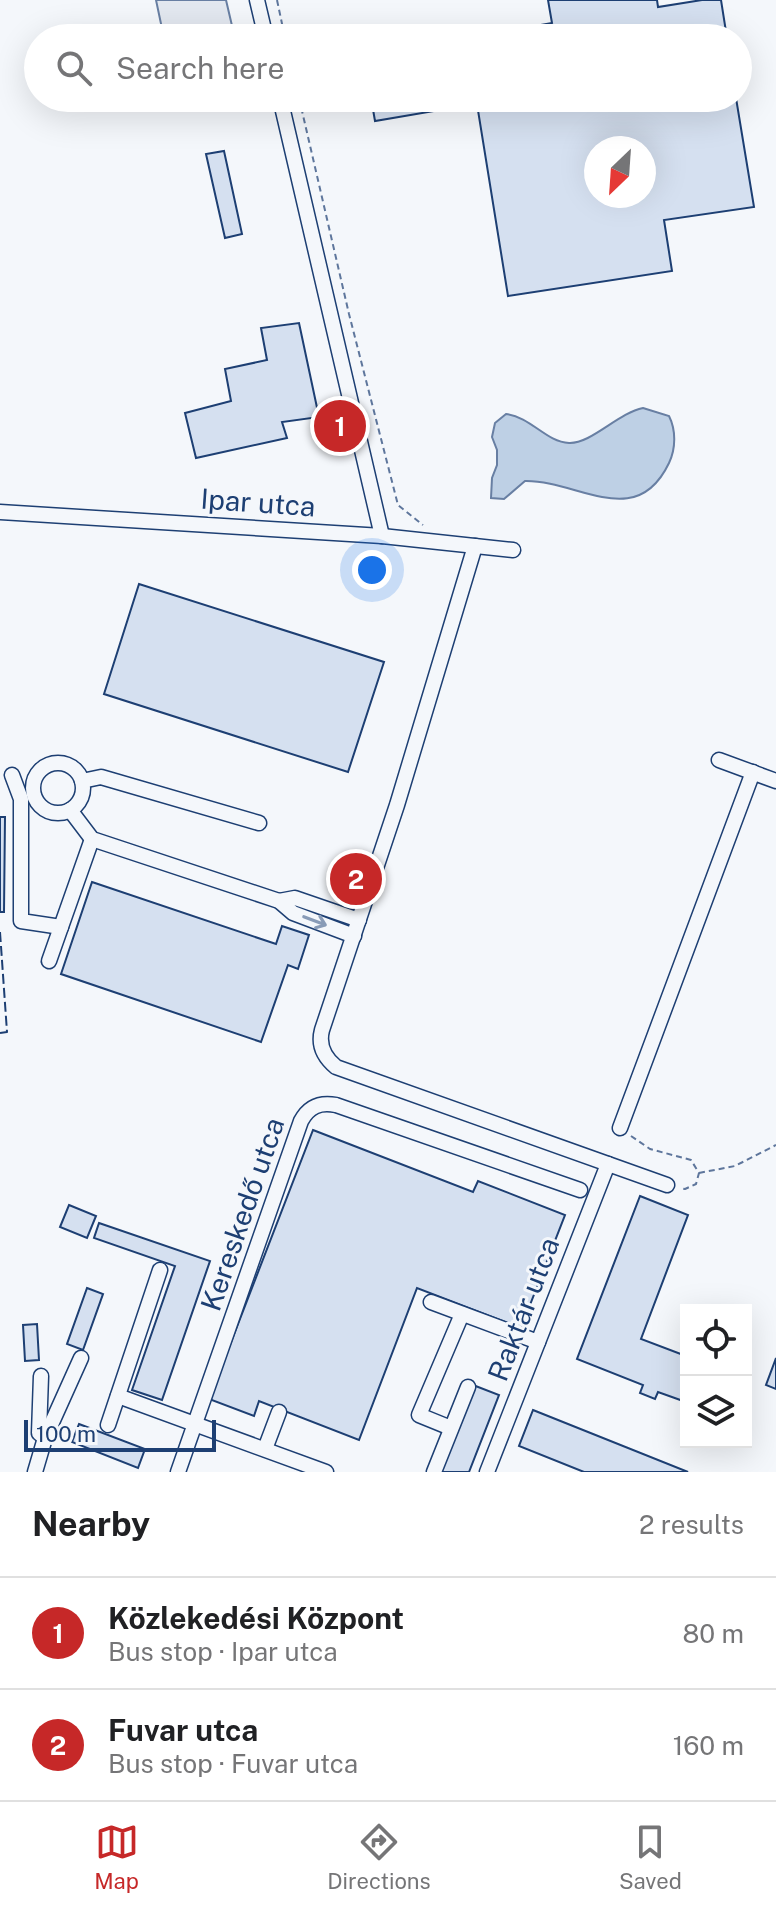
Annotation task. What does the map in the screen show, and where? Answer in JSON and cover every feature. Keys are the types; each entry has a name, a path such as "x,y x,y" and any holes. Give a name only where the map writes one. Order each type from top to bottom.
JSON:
{"street":[{"path":"257,0 263,24"},
{"path":"283,112 382,536"},
{"name":"Ipar utca","path":"0,512 382,536 513,550"},
{"path":"475,546 397,805 320,1038 324,1054 336,1067 667,1185"},
{"path":"719,760 776,781"},
{"path":"57,763 73,768 82,781 81,798 70,810 58,814 42,808 33,794 34,778 42,768 57,763"},
{"path":"620,1128 753,772"},
{"path":"6,774 34,778"},
{"path":"6,774 21,799 21,921 61,927"},
{"path":"82,781 101,777 259,823"},
{"path":"22,837 42,808"},
{"path":"70,810 92,839 279,901 293,913 354,936"},
{"path":"49,961 92,839"},
{"path":"279,901 295,898 359,920"},
{"name":"Kereskedő utca","path":"178,1472 301,1121 310,1108 327,1103 336,1105 580,1190"},
{"name":"Raktár utca","path":"487,1472 608,1164"},
{"path":"108,1425 160,1270"},
{"path":"431,1302 538,1342"},
{"path":"451,1428 419,1415 462,1314"},
{"path":"35,1472 45,1438 81,1358"},
{"path":"41,1376 39,1433 45,1438"},
{"path":"434,1472 468,1387"},
{"path":"118,1396 326,1472"},
{"path":"265,1449 279,1412"}],"path":[{"path":"277,0 282,24"},
{"path":"302,112 398,505 445,543"},
{"path":"620,1128 650,1149 691,1160 699,1173 696,1184 685,1189 667,1185"},
{"path":"699,1173 735,1166 776,1145"}],"shaded area":[{"path":"156,0 226,0 232,24 161,24"}],"water":[{"path":"643,408 669,416 674,439 669,463 656,484 640,495 623,499 604,498 525,481 504,499 491,498 492,478 497,465 497,450 492,437 495,423 506,414 561,442 569,443 586,439"}],"building":[{"path":"548,0 657,0 658,7 721,0 725,24 546,24 552,23"},
{"path":"373,112 428,112 375,121"},
{"path":"478,112 738,112 754,207 664,220 672,271 508,296"},
{"path":"224,151 242,234 225,238 206,154"},
{"path":"299,323 319,417 282,422 287,438 196,458 185,413 231,401 225,369 267,360 261,328"},
{"path":"139,584 384,662 348,772 104,694"},
{"path":"0,817 5,817 4,912 0,912"},
{"path":"92,882 276,944 282,926 309,935 298,969 288,965 261,1042 61,974"},
{"path":"313,1130 473,1192 478,1181 565,1215 521,1328 417,1288 359,1440 259,1401 254,1416 209,1399"},
{"path":"640,1196 688,1215 641,1339 680,1354 680,1400 658,1392 655,1399 640,1393 643,1385 577,1359"},
{"path":"69,1205 96,1216 87,1238 60,1227"},
{"path":"99,1223 210,1261 162,1400 132,1390 175,1266 94,1238"},
{"path":"87,1288 103,1294 83,1350 67,1344"},
{"path":"37,1324 39,1360 25,1361 23,1325"},
{"path":"776,1358 776,1389 766,1385"},
{"path":"473,1385 499,1395 469,1472 439,1472"},
{"path":"533,1410 688,1472 584,1472 519,1446"},
{"path":"79,1424 145,1449 138,1468 72,1442"}],"fence":[{"path":"0,932 7,1032 0,1033"}],"place":[{"name":"Közlekedési Központ","path":"340,426"},
{"name":"Fuvar utca","path":"356,879"}]}
